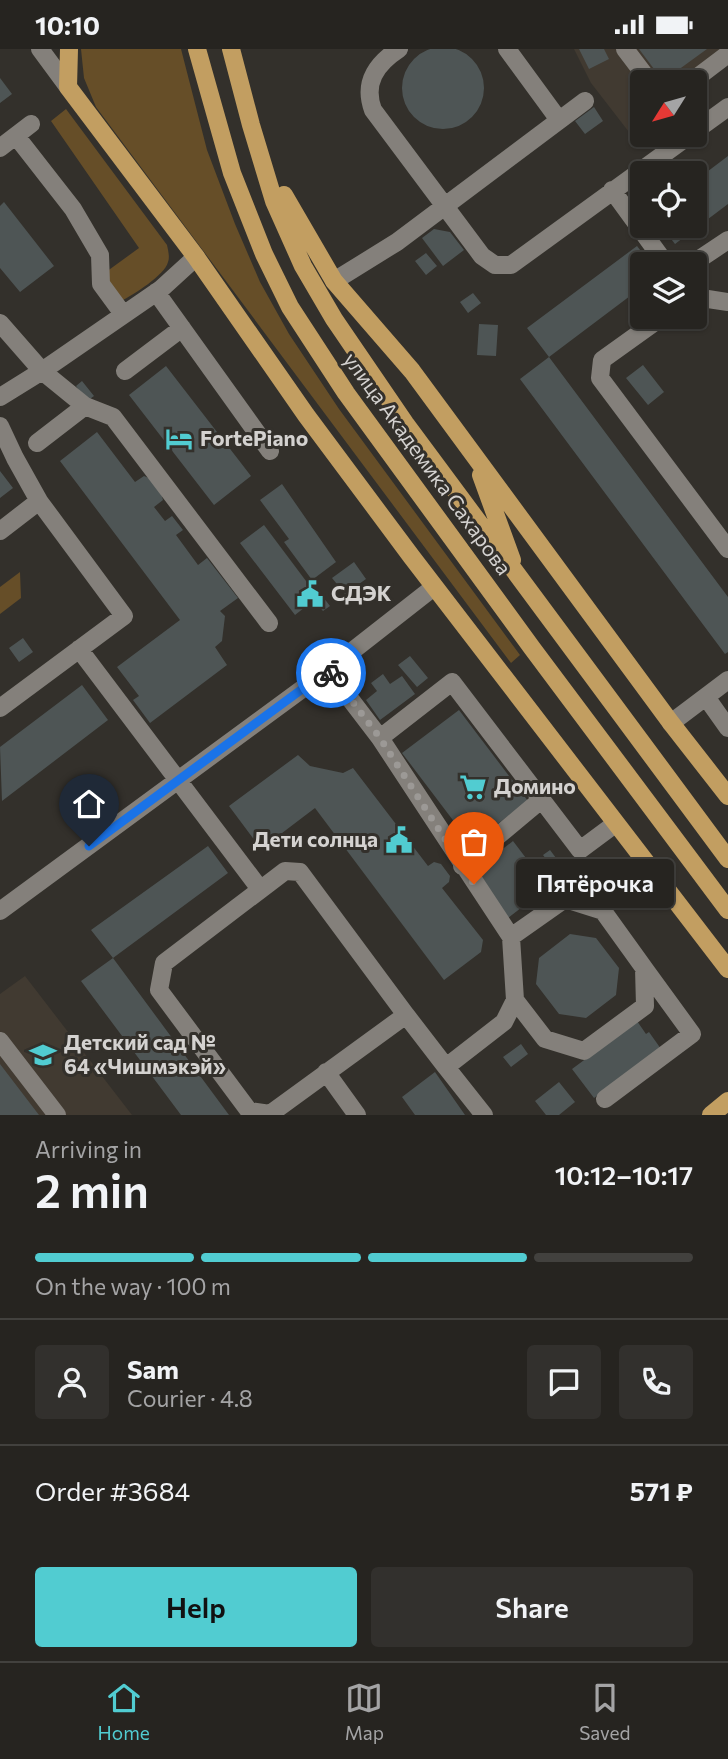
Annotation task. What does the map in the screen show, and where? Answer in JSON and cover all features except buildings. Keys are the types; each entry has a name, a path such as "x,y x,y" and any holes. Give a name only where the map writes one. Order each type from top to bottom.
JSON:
{"main road":[{"path":"69,49 68,87 196,257 306,415 434,587 728,969"},
{"name":"улица Академика Сахарова","path":"198,49 232,173 264,254 290,307 346,393 728,910"},
{"path":"231,49 274,201 303,266 334,319 405,423 723,853"},
{"path":"251,125 293,214 334,281 412,371 671,723 728,796"},
{"path":"474,455 520,580"},
{"path":"711,1115 728,1101"}],"street":[{"path":"40,49 68,87"},
{"path":"399,49 382,60 375,69 368,97 373,110 482,256 495,265 511,265 673,147"},
{"path":"507,49 559,120"},
{"path":"625,49 641,70"},
{"path":"707,70 728,54"},
{"path":"334,281 445,208 585,101"},
{"path":"707,122 728,107"},
{"path":"0,148 31,124"},
{"path":"16,136 73,209 100,255 101,284 123,314"},
{"path":"612,190 657,252"},
{"path":"707,254 728,240"},
{"path":"0,417 1,397 156,292 196,257"},
{"path":"156,292 270,451"},
{"path":"707,299 728,302"},
{"path":"0,323 42,371 85,406 113,417 269,623"},
{"path":"125,371 182,328"},
{"path":"645,329 602,360 600,378 728,549"},
{"path":"37,443 85,406"},
{"path":"0,426 39,501 124,617 0,708"},
{"path":"0,531 39,501"},
{"path":"0,911 328,670 434,587"},
{"path":"79,649 260,889"},
{"path":"328,670 380,738 511,937 515,1000 504,1022 446,1067"},
{"path":"671,723 728,680"},
{"path":"380,738 452,682 580,849 615,824"},
{"path":"706,697 728,728"},
{"path":"462,866 542,799"},
{"path":"406,1015 270,1114 249,1111 159,990 164,963 285,871 300,873 484,1115"},
{"path":"511,937 565,899 603,911 692,1034 605,1099"},
{"path":"515,1000 545,1039 584,1051 645,1006 644,968"},
{"path":"0,1041 57,1115"},
{"path":"326,1072 356,1115"}],"shaded area":[{"path":"81,49 181,49 207,150 260,282 289,334 339,409 520,655 511,663 96,107 84,78"},
{"path":"574,49 728,49 707,70 630,70 630,133 591,83"},
{"path":"66,109 167,245 169,260 166,267 155,278 121,301 115,299 106,272 139,248 51,121"},
{"path":"20,572 21,598 0,614 0,587"},
{"name":"Детский сад № 64 «Чишмэкэй»","path":"25,976 132,1115 0,1115 0,994"}],"way so far":[{"path":"331,673 380,738 474,884"}],"place":[{"name":"FortePiano","path":"179,439"},
{"name":"СДЭК","path":"310,594"},
{"name":"Домино","path":"473,787"},
{"name":"Дети солнца","path":"399,840"},
{"name":"Пятёрочка","path":"474,884"},
{"name":"Детский сад № 64 «Чишмэкэй»","path":"43,1055"}],"route":[{"path":"89,846 328,670 331,673"}]}
